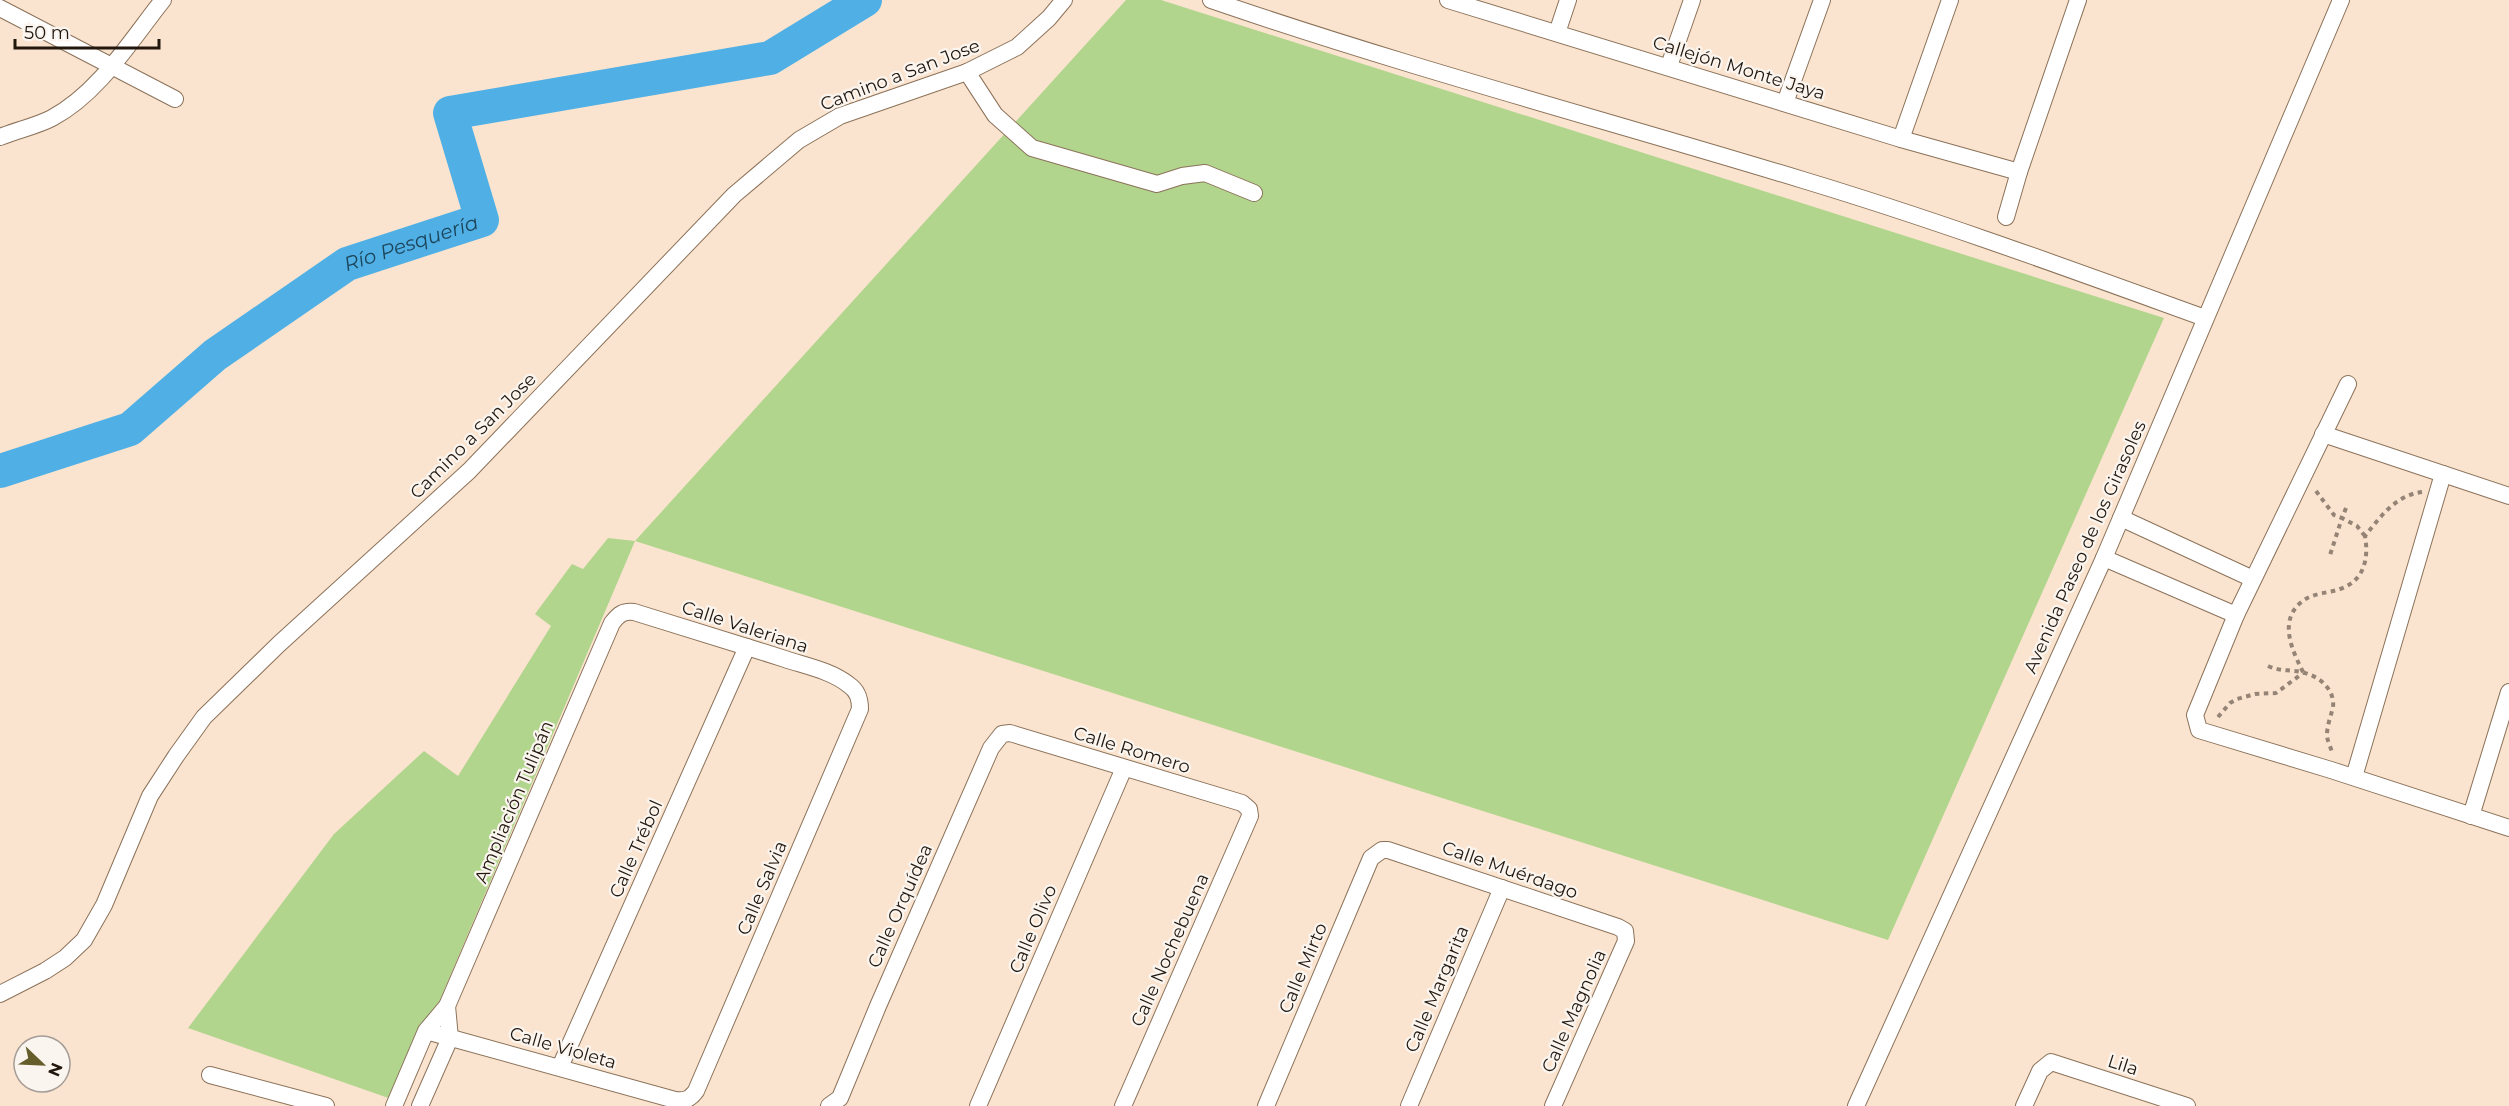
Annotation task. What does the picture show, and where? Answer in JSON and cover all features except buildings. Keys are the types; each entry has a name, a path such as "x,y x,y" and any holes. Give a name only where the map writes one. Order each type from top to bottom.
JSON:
{"street":[{"path":"0,137 52,118 82,96 112,65 163,0"},
{"name":"Camino a San Jose","path":"0,994 45,971 65,958 84,940 104,905 150,796 204,717 279,644 469,471 734,195 799,140 840,116 967,72 1017,46 1049,18 1064,0"},
{"path":"1211,0 1487,87 1815,184 2025,253 2205,318"},
{"name":"Callejón Monte Jaya","path":"1448,0 1901,139 2019,172"},
{"path":"1557,33 1569,0"},
{"path":"1669,66 1692,0"},
{"path":"1785,103 1822,0"},
{"path":"1901,139 1950,0"},
{"path":"2006,217 2019,172 2078,0"},
{"name":"Avenida Paseo de los Girasoles","path":"1856,1106 2104,558 2341,0"},
{"path":"0,8 175,99"},
{"path":"967,72 995,115 1032,148 1157,184 1182,176 1205,173 1254,193"},
{"path":"2348,384 2236,615 2195,715 2199,730 2354,777 2509,828"},
{"path":"2323,434 2440,482 2509,496"},
{"path":"2354,777 2440,482"},
{"path":"2121,518 2253,579"},
{"path":"2104,558 2236,615"},
{"name":"Calle Valeriana","path":"618,615 626,611 634,612 747,647 841,679 856,691"},
{"name":"Ampliación Tulipán","path":"393,1106 426,1031 447,1006 612,623 618,615"},
{"name":"Calle Trébol","path":"560,1067 747,647"},
{"name":"Calle Salvia","path":"689,1099 696,1091 860,709 856,691"},
{"path":"2471,816 2509,692"},
{"name":"Calle Romero","path":"1002,734 1016,734 1242,803 1249,809"},
{"name":"Calle Orquídea","path":"837,1103 991,748 1002,734"},
{"name":"Calle Olivo","path":"978,1106 1124,768"},
{"name":"Calle Nochebuena","path":"1123,1106 1250,816 1249,809"},
{"name":"Calle Muérdago","path":"1382,850 1394,851 1622,928 1625,932"},
{"name":"Calle Mirto","path":"1266,1106 1371,858 1382,850"},
{"name":"Calle Margarita","path":"1409,1106 1502,888"},
{"name":"Calle Magnolia","path":"1553,1106 1626,941 1625,932"},
{"name":"Ampliación Tulipán","path":"420,1106 450,1038 447,1006"},
{"name":"Calle Violeta","path":"426,1031 675,1100 689,1099"},
{"name":"Lila","path":"2025,1106 2040,1071 2047,1064 2056,1063 2179,1105"},
{"path":"210,1075 326,1106"}],"path":[{"path":"2303,672 2291,648 2288,636 2290,621 2304,600 2340,589 2357,580 2364,569 2366,536 2386,509 2413,493 2440,482"},
{"path":"2316,491 2334,515 2357,526 2366,536"},
{"path":"2330,555 2346,508"},
{"path":"2268,666 2278,671 2303,672 2317,678 2332,694 2326,738 2332,750 2331,770"},
{"path":"2216,720 2230,703 2237,699 2255,694 2276,693 2303,672"}],"green space":[{"path":"1126,0 1161,0 2164,318 1888,940 635,541"},
{"path":"608,538 635,541 397,1101 188,1028 334,834 424,751 458,776 551,626 535,614 572,564 583,569"}],"waterway":[{"name":"Río Pesquería","path":"0,471 130,429 215,355 347,264 482,220 450,113 770,58 865,0"}]}
